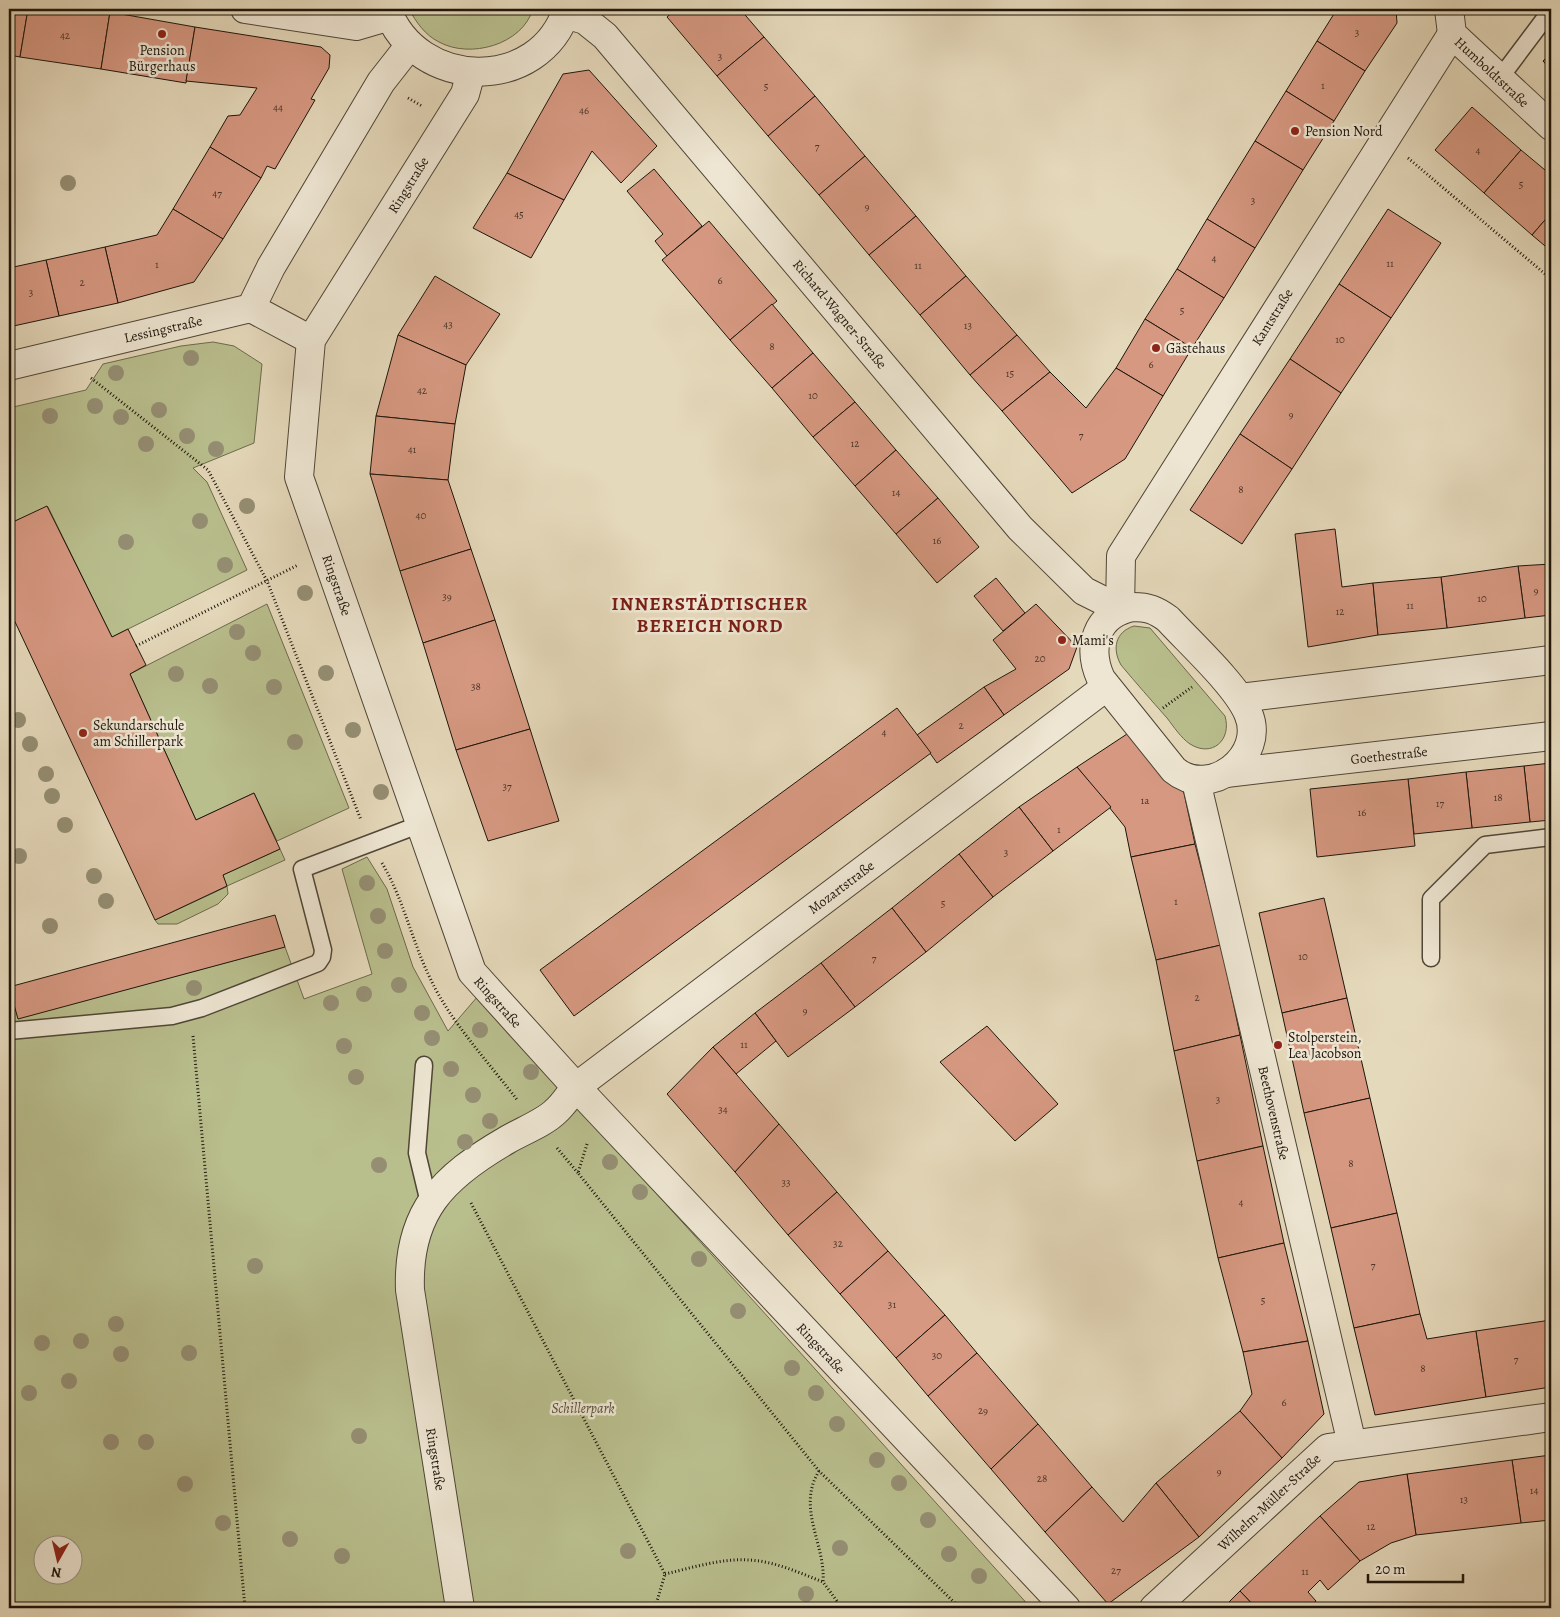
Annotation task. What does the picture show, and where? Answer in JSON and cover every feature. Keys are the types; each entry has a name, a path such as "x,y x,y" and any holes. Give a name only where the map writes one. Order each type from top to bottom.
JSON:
{"street":[{"path":"245,9 356,26 388,12 410,45 432,61 444,66 471,72 500,69 527,58 550,39 566,11"},
{"name":"Richard-Wagner-Straße","path":"566,11 585,20 605,36 1020,528 1084,591 1120,609"},
{"name":"Humboldtstraße","path":"1450,21 1500,78 1551,126"},
{"name":"Kantstraße","path":"1120,609 1121,556 1385,138 1450,21"},
{"path":"311,340 251,308 271,266 381,82 410,45"},
{"name":"Ringstraße","path":"471,72 465,94 311,340 299,477 472,972 576,1087 1066,1608"},
{"name":"Lessingstraße","path":"9,366 251,308"},
{"path":"1148,607 1158,611 1168,619 1215,670 1240,698 1248,714 1251,739 1248,751 1242,761 1226,773 1211,779 1196,781 1183,777 1174,770 1140,726 1106,687 1096,667 1094,640 1100,628 1120,609 1148,607"},
{"path":"1240,698 1551,660"},
{"name":"Mozartstraße","path":"576,1087 1106,687"},
{"name":"Goethestraße","path":"1226,773 1551,736"},
{"name":"Beethovenstraße","path":"1196,781 1352,1444"},
{"name":"Ringstraße","path":"460,1608 410,1290 410,1253 416,1228 429,1203 456,1174 491,1149 555,1112 576,1087"},
{"name":"Wilhelm-Müller-Straße","path":"1154,1608 1328,1448 1551,1417"}],"lane":[{"path":"1500,78 1551,10"},
{"path":"9,1031 172,1016 294,974 318,963 322,957 323,950 302,869 421,824"},
{"path":"1431,958 1431,899 1485,845 1551,837"},
{"path":"424,1065 416,1153 429,1203"}],"path":[{"path":"381,82 448,121"},
{"path":"1385,138 1551,279"},
{"path":"68,351 97,384 208,470 267,581 370,842 396,887 431,980 439,994 536,1124 578,1173 819,1471 960,1608"},
{"path":"136,646 325,550"},
{"path":"1140,726 1215,670"},
{"path":"191,1011 245,1608"},
{"path":"578,1173 589,1141"},
{"path":"456,1174 665,1574 655,1608"},
{"path":"819,1471 811,1484 811,1521 824,1572 823,1582"},
{"path":"665,1574 707,1565 749,1560 784,1567 823,1582 842,1608"}],"green space":[{"path":"409,9 533,9 527,21 518,32 507,40 479,49 465,49 451,47 429,36 421,28"},
{"path":"213,342 234,346 262,364 254,443 193,468 207,482 247,570 112,637 48,507 15,521 9,506 9,408 86,390 103,364 181,346"},
{"path":"267,604 349,808 277,841 254,793 196,820 130,674"},
{"path":"1134,626 1150,628 1225,716 1226,732 1223,739 1213,748 1198,748 1187,742 1121,665 1118,659 1117,642 1123,632"},
{"path":"280,849 285,860 227,886 228,894 218,904 177,924 158,924 155,920 226,887 223,875"},
{"name":"Schillerpark","path":"367,857 387,889 413,967 448,1031 478,996 1031,1608 9,1608 9,984 18,1018 285,947 304,999 372,974 342,869"}],"building":[{"path":"9,9 28,9 20,57 9,55"},
{"path":"28,9 86,9 110,12 101,69 20,57"},
{"path":"676,9 740,9 764,37 717,76 667,17"},
{"path":"1337,9 1396,9 1397,23 1365,71 1317,41"},
{"path":"110,12 195,27 186,83 101,69"},
{"path":"195,27 321,47 330,55 329,68 311,99 315,100 275,169 267,166 261,178 210,147 228,116 240,115 257,88 186,81"},
{"path":"764,37 815,96 768,136 717,76"},
{"path":"1317,41 1365,71 1334,121 1286,91"},
{"path":"1551,53 1551,70 1543,61"},
{"path":"589,70 657,146 621,183 592,151 564,200 507,173 563,74"},
{"name":"Pension Nord","path":"1286,91 1334,121 1303,170 1255,141"},
{"path":"815,96 865,156 819,195 768,136"},
{"path":"1472,107 1521,150 1484,193 1435,150"},
{"path":"1255,141 1303,170 1255,248 1207,219"},
{"path":"210,147 261,178 223,239 173,209"},
{"path":"1521,150 1551,175 1551,213 1532,235 1484,193"},
{"path":"865,156 916,216 869,255 819,195"},
{"path":"654,169 702,226 667,256 655,241 663,234 627,191"},
{"path":"507,173 564,200 531,258 473,228"},
{"path":"173,209 223,239 194,282 118,303 105,247 157,235"},
{"path":"1388,209 1441,243 1391,318 1339,284"},
{"path":"1551,213 1551,251 1532,235"},
{"path":"916,216 966,276 920,315 869,255"},
{"path":"1207,219 1255,248 1224,298 1177,269"},
{"path":"709,221 777,301 730,340 662,260"},
{"path":"105,247 118,303 59,316 46,260"},
{"path":"46,260 59,316 9,327 9,268"},
{"path":"1177,269 1224,298 1192,348 1145,319"},
{"path":"435,276 500,314 466,365 398,335"},
{"path":"966,276 1017,335 970,375 920,315"},
{"path":"1339,284 1391,318 1341,393 1290,359"},
{"path":"772,304 813,353 772,388 730,340"},
{"path":"1145,319 1192,348 1163,396 1116,368"},
{"path":"398,335 466,365 455,424 376,416"},
{"path":"1017,335 1050,372 1002,411 970,375"},
{"path":"813,353 855,402 813,437 772,388"},
{"path":"1290,359 1341,393 1292,469 1240,434"},
{"path":"1116,368 1163,396 1125,459 1072,493 1002,411 1050,372 1086,408"},
{"path":"855,402 896,450 855,486 813,437"},
{"path":"376,416 455,424 448,480 370,474"},
{"path":"1240,434 1292,469 1242,544 1190,510"},
{"path":"896,450 938,498 896,534 855,486"},
{"path":"370,474 448,480 471,549 400,571"},
{"path":"938,498 979,547 937,583 896,534"},
{"name":"Sekundarschule am Schillerpark","path":"9,506 15,521 47,506 112,637 128,629 146,665 130,674 196,820 254,793 280,849 223,875 227,886 155,920 9,609"},
{"path":"1335,529 1342,587 1373,583 1378,635 1308,647 1295,534"},
{"path":"471,549 495,620 423,643 400,571"},
{"path":"1551,564 1551,615 1525,618 1518,566"},
{"path":"1518,566 1525,618 1447,628 1441,577"},
{"path":"1441,577 1447,628 1378,635 1373,583"},
{"path":"996,578 1025,613 1003,631 974,596"},
{"path":"1036,604 1077,647 1069,669 1004,715 984,687 1016,669 993,640"},
{"path":"495,620 530,729 456,750 423,643"},
{"path":"984,687 1004,715 937,763 917,735"},
{"path":"897,708 931,753 574,1016 540,970"},
{"path":"530,729 559,821 488,841 456,750"},
{"path":"1127,734 1184,793 1195,844 1131,857 1125,827 1077,767"},
{"path":"1551,763 1551,820 1530,822 1524,766"},
{"path":"1524,766 1530,822 1472,828 1466,772"},
{"path":"1077,767 1111,807 1053,851 1019,807"},
{"path":"1466,772 1472,828 1414,834 1408,779"},
{"path":"1408,779 1415,846 1317,857 1310,789"},
{"path":"1019,807 1053,851 993,897 959,854"},
{"path":"1195,844 1221,945 1156,960 1131,857"},
{"path":"959,854 993,897 926,952 892,908"},
{"path":"1324,898 1347,998 1282,1013 1259,913"},
{"path":"892,908 926,952 855,1007 821,963"},
{"path":"275,915 285,947 18,1019 9,987"},
{"path":"1221,945 1240,1035 1174,1051 1156,960"},
{"path":"821,963 855,1007 788,1057 755,1013"},
{"path":"1347,998 1370,1098 1304,1113 1282,1013"},
{"path":"755,1013 776,1041 736,1074 713,1047"},
{"path":"987,1026 1058,1104 1015,1141 940,1062"},
{"path":"1240,1035 1263,1146 1197,1161 1174,1051"},
{"path":"713,1047 779,1124 735,1172 667,1094"},
{"path":"1370,1098 1397,1213 1331,1228 1304,1113"},
{"path":"779,1124 837,1192 788,1235 735,1172"},
{"path":"1263,1146 1284,1243 1218,1258 1197,1161"},
{"path":"837,1192 888,1251 840,1294 788,1235"},
{"path":"1397,1213 1420,1314 1354,1328 1331,1228"},
{"path":"1284,1243 1308,1341 1243,1352 1218,1258"},
{"path":"888,1251 945,1315 896,1358 840,1294"},
{"path":"1420,1314 1427,1339 1476,1331 1486,1397 1375,1415 1354,1328"},
{"path":"945,1315 977,1353 928,1396 896,1358"},
{"path":"1551,1320 1551,1387 1486,1397 1476,1331"},
{"path":"1308,1341 1324,1414 1282,1458 1240,1411 1252,1394 1243,1352"},
{"path":"977,1353 1038,1424 991,1469 928,1396"},
{"path":"1240,1411 1282,1458 1199,1537 1156,1483"},
{"path":"1038,1424 1092,1487 1045,1532 991,1469"},
{"path":"1551,1455 1551,1520 1521,1523 1512,1460"},
{"path":"1512,1460 1521,1523 1416,1535 1407,1474"},
{"path":"1407,1474 1416,1535 1391,1543 1360,1561 1320,1516 1359,1482"},
{"path":"1156,1483 1199,1537 1108,1604 1045,1532 1092,1487 1123,1522"},
{"path":"1320,1516 1360,1561 1328,1590 1320,1580 1308,1592 1316,1601 1308,1608 1256,1608 1240,1591"},
{"path":"1240,1591 1256,1608 1223,1608"}],"place":[{"name":"Pension Bürgerhaus","path":"162,34"},
{"name":"Pension Nord","path":"1295,131"},
{"name":"Gästehaus","path":"1156,348"},
{"name":"Mami's","path":"1062,640"},
{"name":"Sekundarschule am Schillerpark","path":"83,733"},
{"name":"Stolperstein, Lea Jacobson","path":"1278,1045"}],"district":[{"name":"INNERSTÄDTISCHER BEREICH NORD","path":"710,614"}]}
